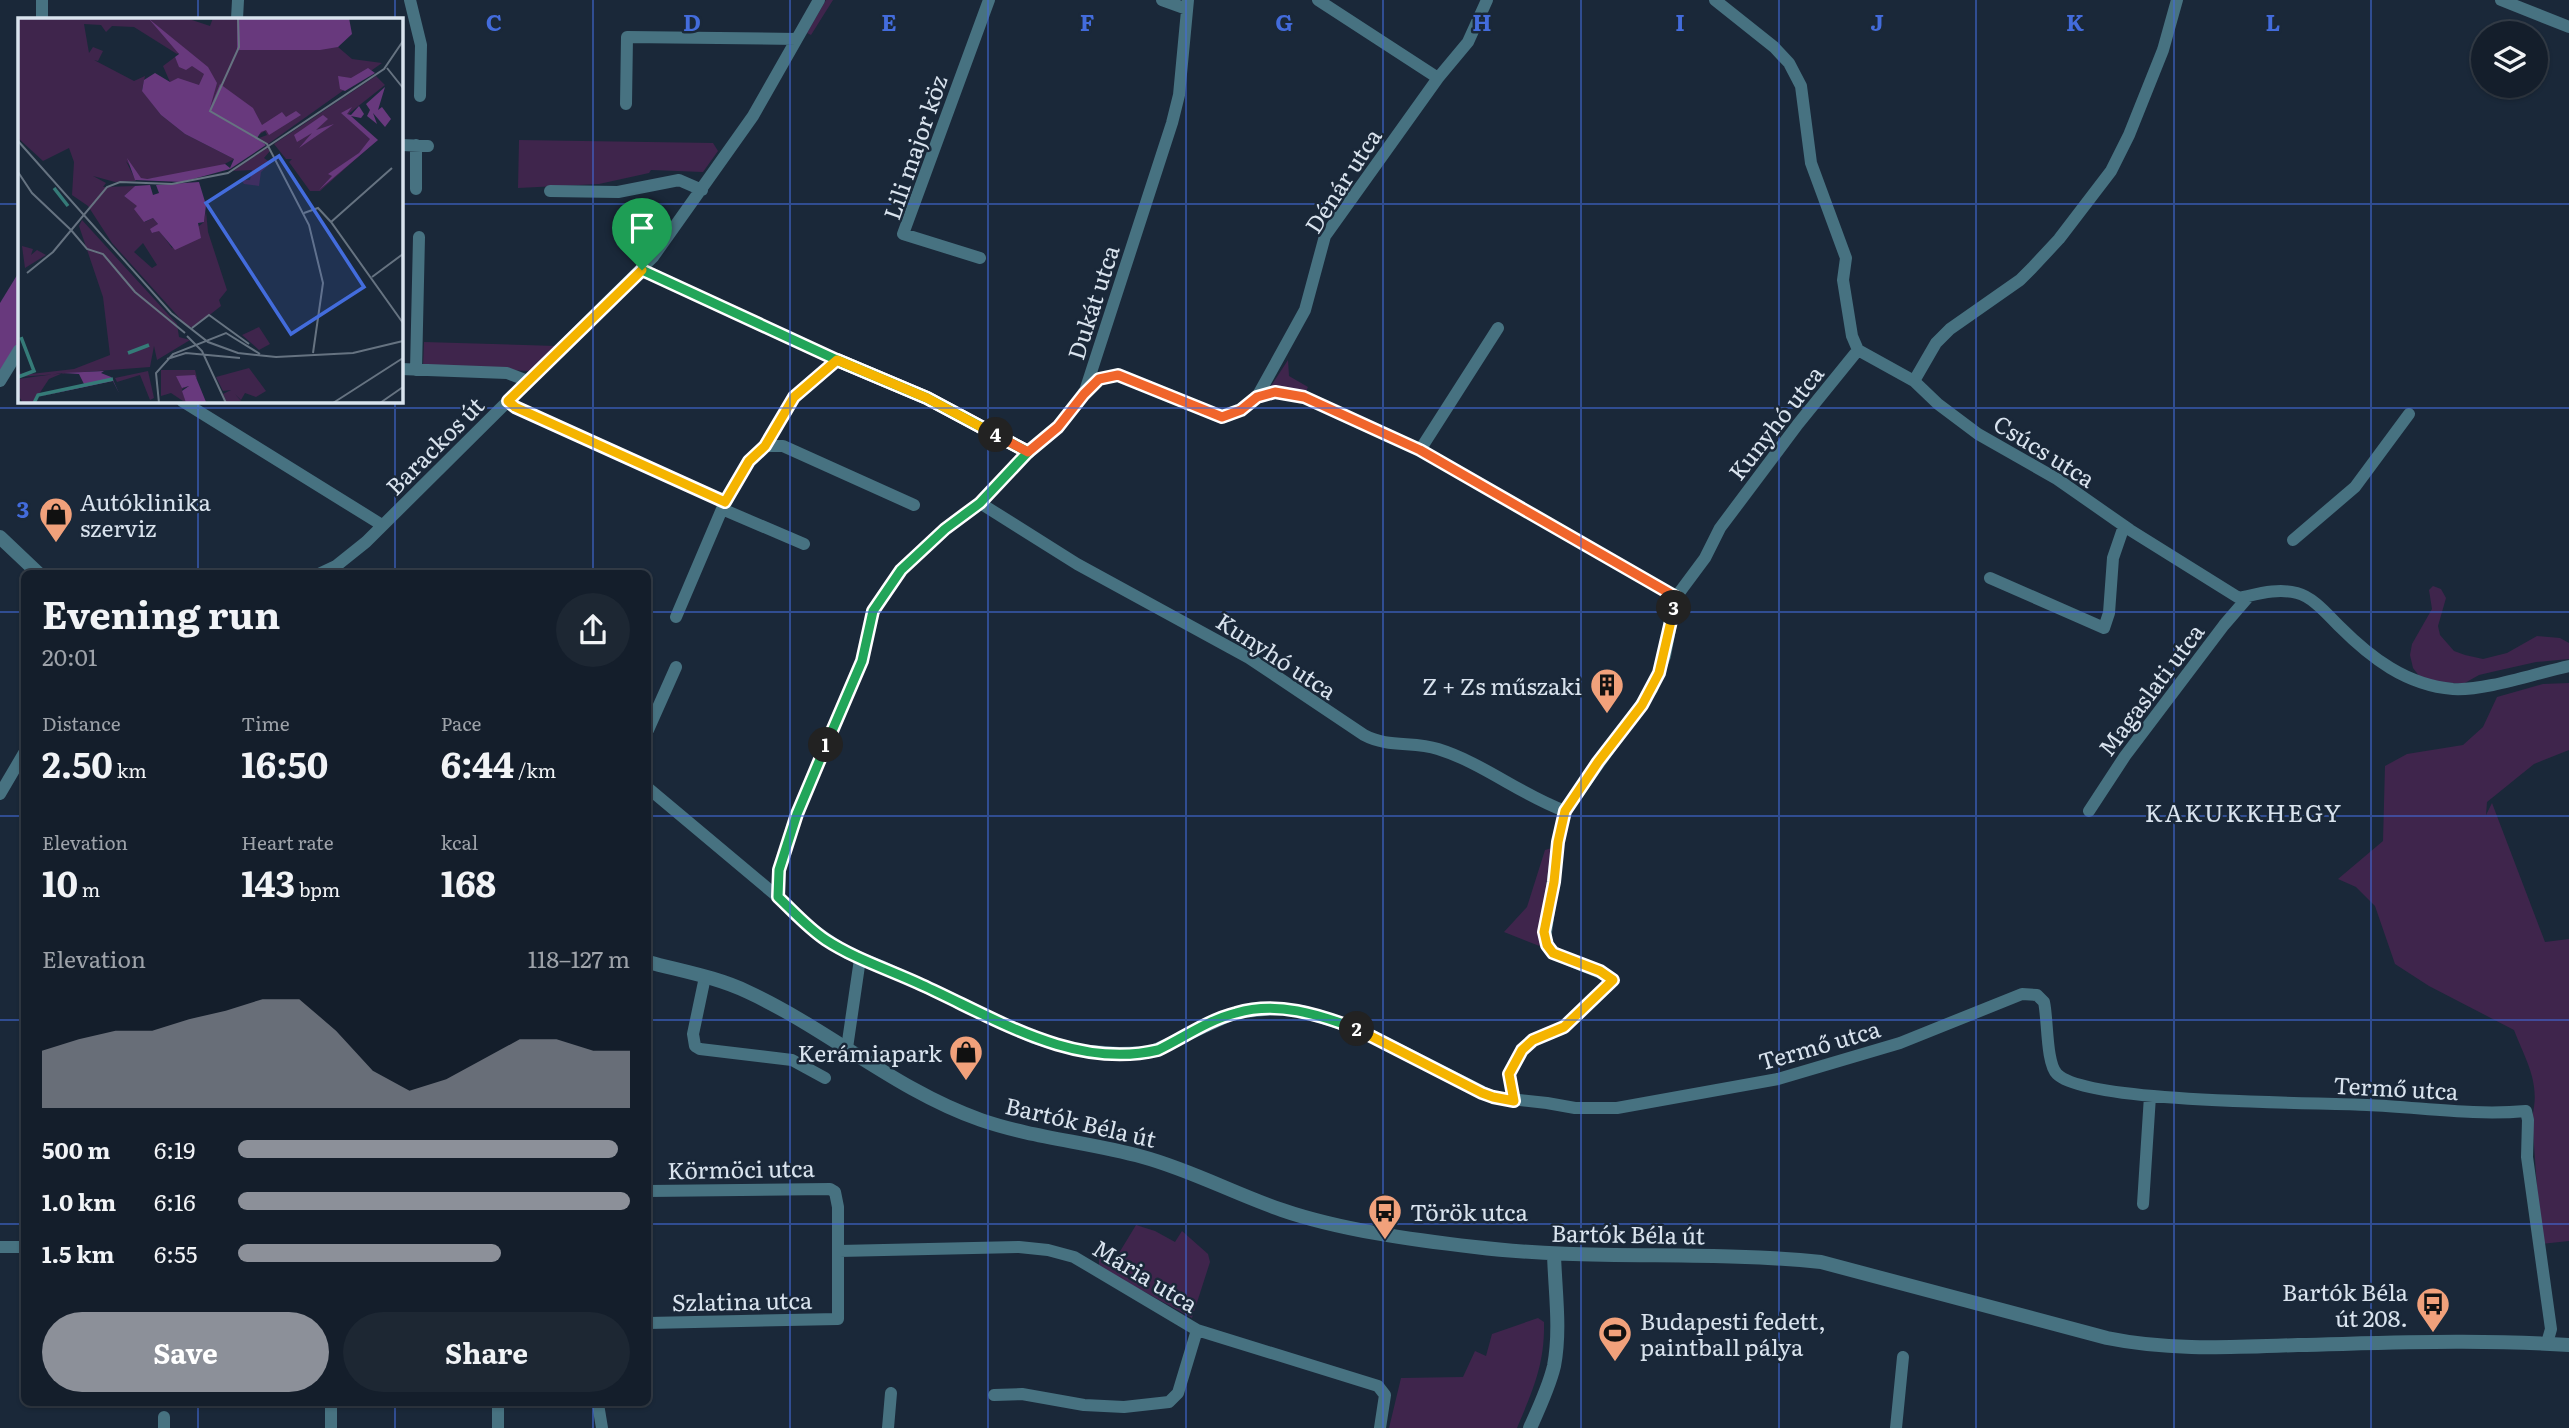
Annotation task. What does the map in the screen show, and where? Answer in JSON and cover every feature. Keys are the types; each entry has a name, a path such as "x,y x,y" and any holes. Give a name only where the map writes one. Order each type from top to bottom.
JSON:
{"street":[{"path":"42,0 42,18"},
{"path":"237,18 238,0"},
{"path":"410,0 421,45 420,96"},
{"name":"Barackos út","path":"340,570 382,525 642,270 753,116 819,0"},
{"name":"Lili major köz","path":"980,258 903,234 989,0"},
{"path":"1162,0 1187,4"},
{"path":"1318,0 1438,78"},
{"name":"Dénár utca","path":"1257,397 1305,310 1325,236 1438,78 1468,42 1487,0"},
{"path":"1715,0 1774,47 1789,63 1801,86 1811,163 1846,258 1843,280 1852,336 1858,350"},
{"path":"1914,381 1936,343 1950,329 2020,280 2059,239 2111,171 2129,135 2163,50 2177,0"},
{"path":"2501,0 2569,27"},
{"name":"Dukát utca","path":"778,897 779,870 797,814 862,661 873,611 901,570 945,529 980,503 1028,452 1058,427 1084,394 1172,123 1179,95 1187,4"},
{"path":"626,104 627,37 797,39"},
{"path":"402,145 422,146 416,189"},
{"path":"550,191 618,192 679,180 702,190"},
{"path":"416,370 419,237"},
{"path":"642,270 837,360 927,398 1028,452"},
{"path":"1420,450 1498,328"},
{"name":"Csúcs utca","path":"1858,350 1914,381 1938,404 1978,434 2057,479 2124,526 2239,598 2275,590 2299,593 2321,607 2365,652 2395,673 2423,683 2455,689 2569,666"},
{"name":"Kunyhó utca","path":"1514,1101 1509,1074 1522,1050 1533,1040 1564,1027 1613,980 1600,971 1553,953 1545,940 1558,842 1565,811 1652,689 1665,656 1676,597 1705,558 1720,528 1858,350"},
{"path":"0,381 18,351"},
{"path":"677,617 724,505 749,461 765,446 794,397 837,360"},
{"path":"402,369 507,373 528,381"},
{"path":"1084,394 1099,379 1118,375 1222,417 1241,410 1257,397 1275,392 1304,397 1420,450 1676,597"},
{"path":"508,401 515,407 804,544"},
{"path":"184,402 382,525"},
{"path":"2293,540 2355,487 2409,414"},
{"path":"765,446 783,446 914,505"},
{"name":"Kunyhó utca","path":"980,503 1077,564 1249,658 1364,736 1380,742 1436,748 1565,811"},
{"path":"1990,578 2104,628 2109,613 2113,558 2124,526"},
{"path":"0,537 35,570"},
{"name":"Magaslati utca","path":"2089,811 2125,756 2249,596"},
{"path":"651,723 676,667"},
{"path":"0,794 21,758"},
{"name":"Termő utca","path":"651,791 824,939 860,959 1054,1045 1103,1052 1143,1053 1158,1050 1235,1013 1274,1009 1302,1011 1363,1031 1493,1097 1575,1108 1617,1108 1778,1079 1900,1042 2022,994 2037,995 2045,1002 2050,1059 2055,1072 2064,1080 2100,1090 2150,1096 2368,1105 2483,1113 2526,1111 2529,1178 2551,1329 2547,1343"},
{"path":"847,1048 860,959"},
{"name":"Bartók Béla út","path":"651,963 705,977 755,995 917,1090 961,1112 1021,1131 1144,1157 1312,1219 1472,1247 1554,1254 1821,1262 2107,1338 2153,1345 2197,1348 2442,1342 2569,1345"},
{"path":"705,977 693,1034 695,1046 700,1049 792,1060 825,1078"},
{"path":"2143,1203 2150,1096"},
{"name":"Körmöci utca","path":"651,1191 824,1187 835,1192 839,1251"},
{"path":"0,1235 0,1255"},
{"path":"0,1247 21,1247"},
{"name":"Mária utca","path":"839,1251 1019,1247 1048,1250 1074,1257 1197,1330 1378,1385 1385,1395 1380,1428"},
{"name":"Szlatina utca","path":"651,1323 838,1319 839,1251"},
{"path":"1530,1428 1548,1386 1556,1351 1554,1254"},
{"path":"994,1395 1022,1394 1084,1405 1124,1407 1169,1402 1178,1392 1197,1330"},
{"path":"1896,1428 1903,1357"},
{"path":"888,1428 891,1393"},
{"path":"331,1406 331,1428"},
{"path":"498,1406 498,1428"},
{"path":"598,1406 602,1428"}],"shaded area":[{"path":"826,0 833,0 811,35 807,33"},
{"path":"519,140 713,143 718,151 703,172 651,170 649,173 599,184 518,188"},
{"path":"18,274 18,343 0,372 0,303"},
{"path":"424,342 556,346 530,371 423,366"},
{"path":"1288,360 1289,376 1308,387 1305,394 1267,392"},
{"path":"2433,586 2441,589 2446,598 2438,626 2440,635 2454,651 2483,659 2507,653 2537,636 2560,638 2569,643 2569,659 2536,662 2479,675 2463,684 2420,677 2413,668 2410,655 2412,644 2432,609 2429,590"},
{"path":"2569,683 2569,750 2534,764 2487,802 2486,815 2492,803 2545,942 2569,939 2569,1241 2541,1244 2532,1117 2535,1093 2527,1062 2514,1030 2429,986 2395,964 2375,906 2356,887 2338,879 2383,841 2385,766 2407,754 2463,745 2483,727 2497,697 2543,684"},
{"path":"1552,848 1542,947 1504,932 1527,907 1545,850"},
{"path":"1136,1225 1175,1242 1182,1231 1208,1254 1210,1262 1192,1318 1099,1267 1099,1259 1116,1258"},
{"path":"1538,1318 1544,1322 1540,1364 1517,1428 1389,1428 1401,1378 1463,1377 1475,1351 1486,1356 1492,1334"}],"place":[{"name":"Autóklinika szerviz","path":"56,544"},
{"name":"Z + Zs műszaki","path":"1607,715"},
{"name":"Kerámiapark","path":"966,1082"},
{"name":"Török utca","path":"1385,1241"},
{"name":"Bartók Béla út 208.","path":"2433,1334"},
{"name":"Budapesti fedett, paintball pálya","path":"1615,1363"}],"district":[{"name":"KAKUKKHEGY","path":"2244,811"}],"route":[{"path":"642,270 508,401 515,407 725,502 749,461 765,446 794,397 837,360 927,398 977,425 1028,452 1058,427 1099,379 1118,375 1222,417 1241,410 1257,397 1275,392 1304,397 1420,450 1676,597 1665,656 1652,689 1565,811 1556,853 1554,882 1544,932 1547,945 1553,953 1600,971 1613,980 1564,1027 1533,1040 1522,1050 1509,1074 1514,1101 1482,1093 1363,1031 1302,1011 1274,1009 1235,1013 1158,1050 1143,1053 1077,1050 1054,1045 847,953 808,926 778,897 779,870 815,767 838,722 862,661 873,611 901,570 945,529 980,503 1028,452 927,398 837,360 642,270"}]}
